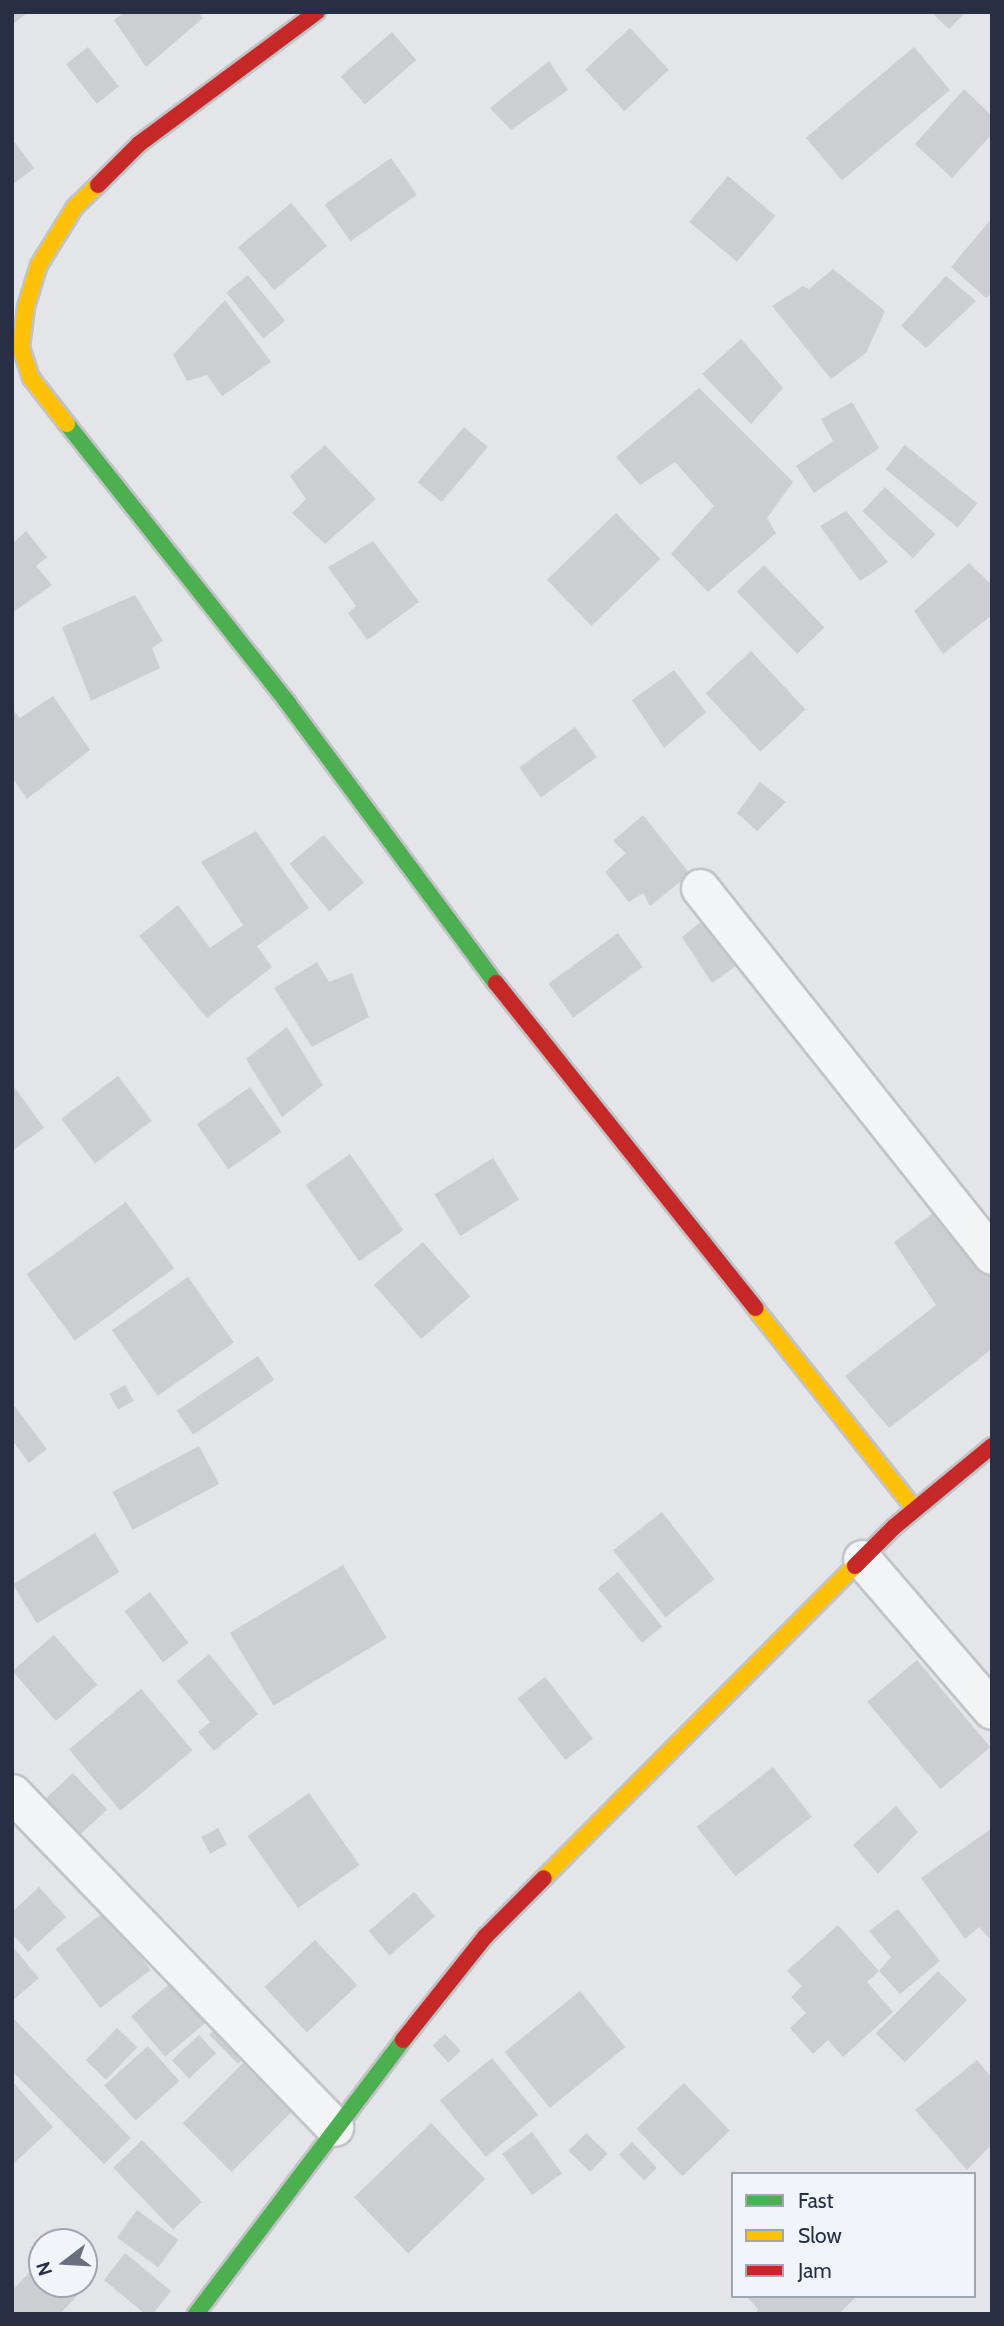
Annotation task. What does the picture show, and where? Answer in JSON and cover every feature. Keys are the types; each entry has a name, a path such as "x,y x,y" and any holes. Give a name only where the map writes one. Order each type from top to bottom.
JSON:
{"street":[{"path":"317,12 139,144 75,207 39,265 26,307 21,348 31,378 287,702 500,988 915,1509"},
{"path":"701,888 992,1255"},
{"path":"196,2314 334,2127 485,1937 862,1559 915,1509 992,1446"},
{"path":"862,1559 992,1710"},
{"path":"12,1793 334,2127"}],"building":[{"path":"12,12 28,12 12,25"},
{"path":"125,12 198,12 203,18 146,67 114,20"},
{"path":"931,12 966,12 949,29"},
{"path":"630,28 669,70 624,111 585,70"},
{"path":"392,32 416,60 365,105 341,77"},
{"path":"88,47 119,86 97,104 66,64"},
{"path":"914,47 950,90 842,181 806,138"},
{"path":"549,61 568,90 511,130 490,108"},
{"path":"964,89 992,116 992,134 952,178 915,144"},
{"path":"12,139 34,168 12,185"},
{"path":"391,158 417,195 350,241 325,204"},
{"path":"728,176 775,216 737,262 689,222"},
{"path":"291,203 327,246 274,290 238,247"},
{"path":"992,218 992,293 986,298 951,267"},
{"path":"833,269 885,311 866,353 831,379 772,306 803,286 809,289"},
{"path":"248,275 285,321 263,338 226,293"},
{"path":"946,276 976,301 926,348 901,326"},
{"path":"225,300 271,362 222,396 207,375 187,381 173,355"},
{"path":"741,339 783,388 751,424 702,374"},
{"path":"699,388 793,482 767,518 776,533 708,592 671,554 714,506 675,462 640,485 616,457"},
{"path":"852,402 879,448 814,493 796,466 833,441 821,419"},
{"path":"464,427 488,447 441,502 418,482"},
{"path":"325,445 376,499 325,544 292,513 306,499 290,476"},
{"path":"905,445 977,504 958,528 885,469"},
{"path":"885,487 935,534 913,558 862,511"},
{"path":"846,511 888,562 860,581 820,526"},
{"path":"616,513 660,559 591,626 547,580"},
{"path":"26,531 47,557 36,566 52,585 12,613 12,544"},
{"path":"373,541 419,602 367,640 348,613 356,606 328,567"},
{"path":"969,563 992,585 992,615 943,654 914,611"},
{"path":"764,565 824,628 797,654 737,591"},
{"path":"135,595 163,641 152,648 160,668 91,701 62,627"},
{"path":"751,651 806,710 760,752 706,693"},
{"path":"674,670 706,712 664,748 632,700"},
{"path":"53,696 90,750 27,799 12,777 12,709 20,718"},
{"path":"575,727 597,757 541,797 519,768"},
{"path":"760,782 786,802 757,831 737,813"},
{"path":"643,815 690,874 650,906 643,893 629,902 605,872 626,853 613,841"},
{"path":"256,831 309,908 257,946 272,967 207,1018 139,936 178,905 210,948 243,925 201,862"},
{"path":"324,835 364,882 329,911 290,864"},
{"path":"723,904 760,949 712,983 682,937"},
{"path":"618,933 643,967 573,1018 548,984"},
{"path":"317,962 329,982 352,973 369,1017 312,1047 274,988"},
{"path":"287,1027 323,1085 282,1117 246,1059"},
{"path":"118,1076 152,1121 95,1163 61,1119"},
{"path":"12,1084 44,1128 12,1151"},
{"path":"250,1087 282,1132 228,1169 197,1124"},
{"path":"350,1154 403,1230 359,1261 306,1185"},
{"path":"493,1158 519,1200 460,1236 434,1195"},
{"path":"958,1195 992,1239 992,1349 889,1428 845,1376 936,1305 894,1242"},
{"path":"126,1202 174,1268 75,1341 26,1274"},
{"path":"423,1242 470,1296 421,1339 374,1285"},
{"path":"188,1277 234,1343 158,1396 112,1330"},
{"path":"258,1356 274,1380 193,1435 177,1411"},
{"path":"125,1385 134,1401 118,1409 109,1394"},
{"path":"12,1403 47,1449 29,1463 12,1440"},
{"path":"199,1446 219,1484 133,1530 112,1492"},
{"path":"662,1512 714,1579 665,1617 613,1550"},
{"path":"95,1533 119,1572 37,1623 13,1584"},
{"path":"343,1565 387,1638 274,1706 230,1633"},
{"path":"618,1572 662,1626 642,1643 598,1588"},
{"path":"150,1592 189,1643 163,1662 124,1611"},
{"path":"54,1635 97,1685 56,1721 12,1671"},
{"path":"209,1654 258,1714 214,1751 198,1732 210,1722 177,1681"},
{"path":"917,1660 990,1747 940,1789 867,1702"},
{"path":"545,1677 593,1738 565,1760 517,1699"},
{"path":"141,1689 192,1750 120,1811 69,1749"},
{"path":"773,1767 812,1817 735,1876 697,1827"},
{"path":"73,1773 107,1810 78,1837 44,1800"},
{"path":"309,1793 359,1865 298,1908 248,1836"},
{"path":"896,1806 918,1832 878,1874 853,1845"},
{"path":"218,1828 227,1845 210,1854 201,1837"},
{"path":"992,1828 992,1941 979,1927 965,1939 921,1878"},
{"path":"39,1887 66,1917 28,1952 12,1933 12,1912"},
{"path":"414,1892 435,1916 390,1956 369,1931"},
{"path":"898,1909 940,1961 900,1994 879,1971 891,1957 869,1931"},
{"path":"106,1911 151,1970 100,2008 56,1949"},
{"path":"838,1925 879,1971 867,1982 893,2012 843,2057 828,2040 813,2054 790,2028 806,2013 791,1997 802,1986 787,1971"},
{"path":"315,1940 357,1985 307,2032 265,1987"},
{"path":"12,1946 39,1978 12,2001"},
{"path":"938,1971 967,2000 905,2062 876,2033"},
{"path":"180,1975 214,2016 165,2057 131,2016"},
{"path":"580,1991 625,2047 550,2108 505,2052"},
{"path":"12,2017 131,2138 104,2164 12,2071"},
{"path":"224,2020 253,2049 238,2064 209,2035"},
{"path":"117,2028 137,2047 106,2080 86,2060"},
{"path":"445,2034 461,2051 448,2062 433,2046"},
{"path":"199,2035 216,2053 189,2079 172,2060"},
{"path":"148,2046 179,2081 136,2120 104,2085"},
{"path":"250,2056 299,2105 232,2172 183,2123"},
{"path":"492,2058 538,2115 486,2157 440,2100"},
{"path":"977,2060 992,2078 992,2144 967,2170 915,2110"},
{"path":"12,2081 53,2127 12,2165"},
{"path":"684,2083 730,2130 682,2176 637,2129"},
{"path":"431,2123 485,2179 408,2253 354,2197"},
{"path":"532,2132 562,2173 532,2195 502,2154"},
{"path":"586,2133 608,2154 590,2172 569,2151"},
{"path":"142,2140 202,2202 173,2230 113,2168"},
{"path":"632,2142 657,2168 644,2180 619,2155"},
{"path":"137,2210 178,2240 158,2267 117,2238"},
{"path":"125,2253 171,2291 153,2314 145,2314 104,2280"},
{"path":"28,2274 28,2298 75,2298 60,2314 12,2314 12,2291"},
{"path":"748,2298 855,2298 839,2314 756,2314 758,2309"}],"traffic: fast":[{"path":"67,424 287,702 496,983"},
{"path":"196,2314 403,2040"}],"traffic: slow":[{"path":"67,424 31,378 21,348 26,307 39,265 75,207 98,185"},
{"path":"755,1308 915,1509"},
{"path":"544,1878 855,1566"}],"traffic: jam":[{"path":"98,185 139,144 317,12"},
{"path":"496,983 755,1308"},
{"path":"855,1566 894,1527 992,1446"},
{"path":"403,2040 485,1937 544,1878"}]}
